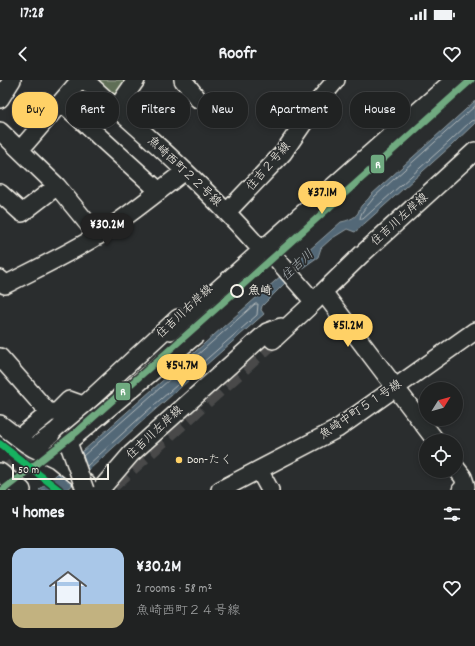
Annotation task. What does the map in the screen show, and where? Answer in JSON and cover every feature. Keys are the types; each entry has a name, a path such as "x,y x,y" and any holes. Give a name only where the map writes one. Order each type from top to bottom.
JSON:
{"street":[{"path":"0,99 12,80"},
{"path":"20,150 80,80"},
{"name":"魚崎西町２２号線","path":"85,80 98,92"},
{"path":"119,105 136,80"},
{"path":"183,80 198,100"},
{"path":"322,92 326,80"},
{"name":"住吉２号線","path":"326,92 336,80"},
{"name":"住吉川右岸線","path":"171,330 260,253 378,145 454,80"},
{"path":"61,102 159,191"},
{"name":"魚崎西町２２号線","path":"119,112 185,171 227,212 260,253 319,297 395,388 431,434"},
{"name":"住吉２号線","path":"227,212 283,153 300,128"},
{"path":"0,131 57,186 98,236"},
{"name":"住吉川左岸線","path":"273,340 361,255 475,151"},
{"path":"3,282 98,236 185,171"},
{"path":"0,193 22,213 57,186"},
{"name":"住吉川右岸線","path":"33,448 56,431 228,272 260,253"},
{"name":"住吉川左岸線","path":"94,489 267,332 290,324"},
{"name":"魚崎中町５１号線","path":"220,490 337,428 475,331"},
{"path":"94,489 68,442 196,334"},
{"path":"0,357 53,416"},
{"path":"18,438 53,416 69,400 83,405"},
{"path":"0,424 33,448 56,459 94,489"},
{"path":"259,470 270,490"},
{"path":"0,472 19,488"},
{"path":"461,490 466,486 463,477"}],"green space":[{"path":"92,80 131,80 119,100 119,92 105,92"}],"water":[{"name":"住吉川","path":"475,101 475,123 452,145 355,232 347,229 331,239 321,248 318,257 295,273 290,267 341,222 354,217 371,195"},
{"path":"283,274 289,279 262,306 261,310 264,314 148,416 67,490 39,490"}],"tunnel":[{"path":"112,484 273,340"},
{"path":"24,444 52,423"},
{"path":"0,477 48,441"}],"transit line":[{"name":"R","path":"3,490 78,431 471,80"},
{"path":"0,444 59,490"}],"place":[{"name":"魚崎","path":"237,291"},
{"name":"Don-たく","path":"179,460"}]}
